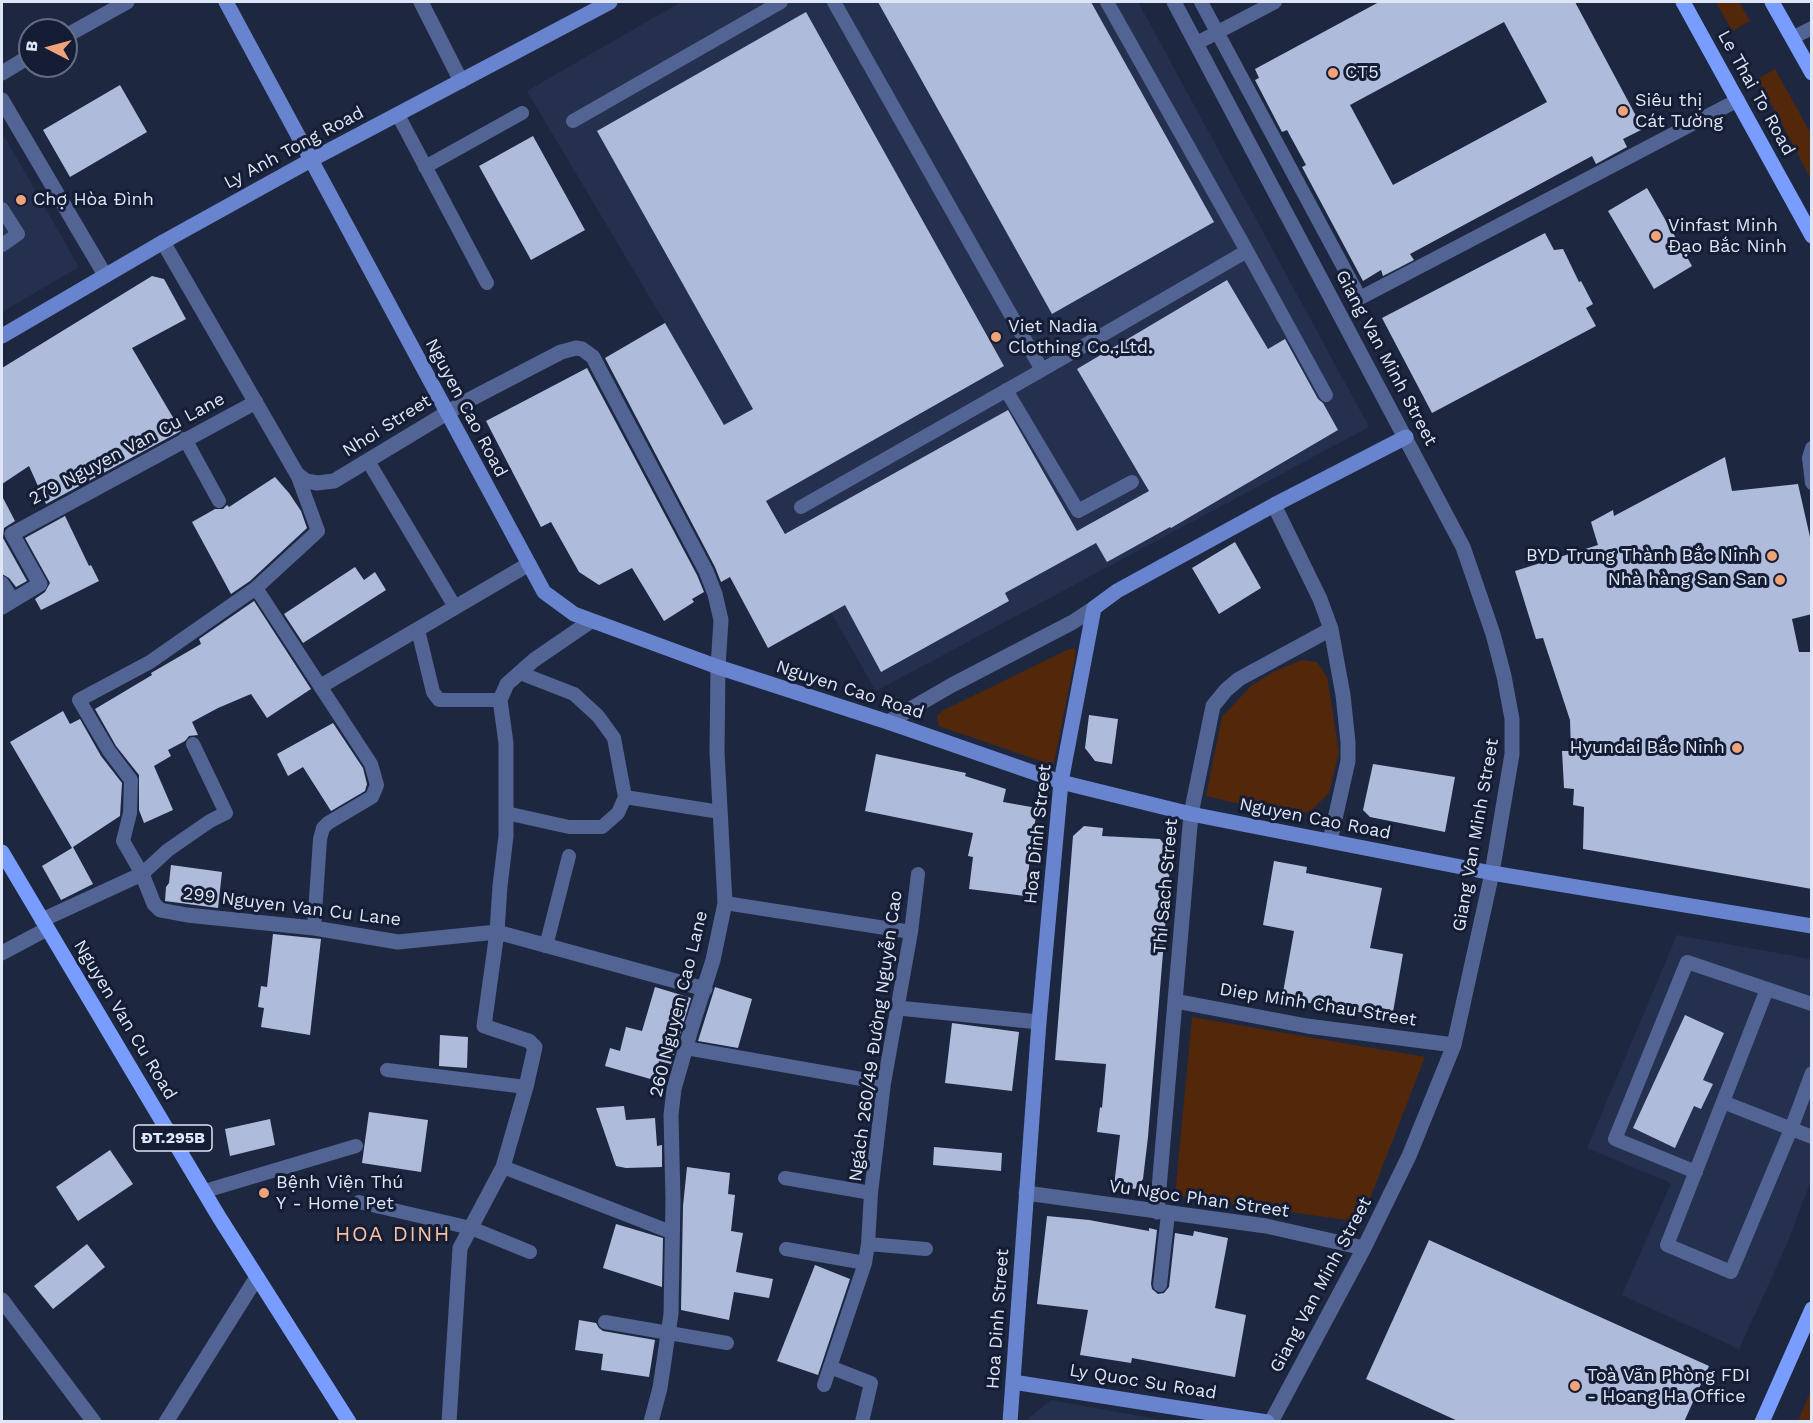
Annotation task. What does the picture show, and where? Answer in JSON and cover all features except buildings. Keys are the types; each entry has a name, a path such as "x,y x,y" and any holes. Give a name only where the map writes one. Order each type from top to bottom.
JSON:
{"main road":[{"name":"Le Thai To Road","path":"1683,2 1812,236"},
{"path":"1772,2 1812,73"},
{"name":"Nguyen Van Cu Road","path":"2,852 205,1191 349,1422"},
{"path":"1762,1422 1812,1309"}],"street":[{"path":"78,29 127,2"},
{"name":"Nguyen Cao Road","path":"226,2 544,592 574,614 718,667 888,722 1061,782 1191,814 1492,873 1812,926"},
{"path":"421,2 461,81"},
{"name":"Ly Anh Tong Road","path":"2,336 105,275 311,160 610,2"},
{"name":"Giang Van Minh Street","path":"1174,2 1463,547 1492,634 1509,698 1514,737 1492,873 1455,1045 1409,1156 1364,1248 1269,1422"},
{"path":"2,73 18,64"},
{"path":"2,100 105,275"},
{"path":"163,242 297,474"},
{"name":"Nhoi Street","path":"297,474 306,481 317,483 334,481 446,412 561,352 576,348 582,349 593,357 706,571 722,620 718,667"},
{"name":"279 Nguyen Van Cu Lane","path":"7,603 40,584 12,534 256,402"},
{"path":"888,722 952,685 1073,622 1117,591 1274,505 1406,437"},
{"path":"1274,505 1320,599 1331,629 1343,695 1348,761 1330,841"},
{"path":"321,686 529,564"},
{"name":"Hoa Dinh Street","path":"1010,1422 1039,1022 1061,782 1094,608"},
{"path":"449,1422 460,1248 503,1167 535,1047 529,1041 484,1026 497,932 506,813 506,743 500,700 507,684 534,660 591,621"},
{"name":"Thi Sach Street","path":"1163,1213 1175,1000 1191,814 1213,706 1239,679 1331,629"},
{"name":"260 Nguyen Cao Lane","path":"651,1422 660,1388 670,1314 671,1115 674,1089 713,960 725,903 717,752 718,667"},
{"path":"2,953 45,925 142,874"},
{"name":"299 Nguyen Van Cu Lane","path":"142,874 154,904 160,910 187,915 314,928 398,942 497,932 705,989"},
{"name":"Diep Minh Chau Street","path":"1175,1000 1307,1026 1455,1045"},
{"path":"898,1008 1039,1022"},
{"name":"Vu Ngoc Phan Street","path":"1026,1193 1266,1226 1364,1248"},
{"path":"166,1422 258,1277"},
{"path":"2,1300 94,1422"},
{"name":"Ly Quoc Su Road","path":"1013,1382 1269,1422"}],"lane":[{"path":"573,121 781,2"},
{"path":"834,2 1042,370"},
{"path":"1107,2 1248,251 1326,395"},
{"path":"1201,2 1360,298 1738,100"},
{"path":"1197,43 1275,2"},
{"path":"1792,38 1812,28"},
{"path":"425,167 522,113"},
{"path":"398,115 487,283"},
{"path":"2,209 18,234 2,245"},
{"path":"801,507 1248,251"},
{"path":"1006,390 1078,511 1132,482"},
{"path":"185,439 219,501"},
{"path":"1812,448 1809,458 1812,483"},
{"path":"368,461 455,608"},
{"path":"193,744 226,813 210,821 168,850 142,874 123,841 130,813 131,780 109,751 79,700 150,662 256,588 318,531 297,474"},
{"path":"2,583 7,603"},
{"path":"256,588 371,764 377,785 372,797 323,828 320,839 314,928"},
{"path":"418,630 433,692 439,700 500,700"},
{"path":"506,813 569,826 602,827 618,813 625,797 614,738 598,716 574,694 520,673"},
{"path":"625,797 720,812"},
{"path":"546,946 569,856"},
{"name":"Ngách 260/49 Đường Nguyễn Cao","path":"824,1385 865,1263 884,1083 911,932 918,874"},
{"path":"725,903 911,932"},
{"path":"1696,1173 1615,1139 1687,962 1812,1004"},
{"path":"1767,989 1667,1245 1731,1272 1812,1073"},
{"path":"686,1048 884,1083"},
{"path":"387,1070 526,1087"},
{"path":"1723,1102 1812,1137"},
{"path":"205,1191 356,1146"},
{"path":"503,1167 671,1232"},
{"path":"785,1178 871,1193"},
{"path":"359,1202 471,1228 530,1252"},
{"path":"1160,1285 1163,1213"},
{"path":"868,1244 926,1249"},
{"path":"786,1249 865,1263"},
{"path":"605,1322 727,1343"},
{"path":"830,1367 871,1383 862,1422"}],"shaded area":[{"name":"Viet Nadia Clothing Co.,Ltd.","path":"681,2 1138,2 1369,427 876,691 665,323 527,91"},
{"path":"1716,2 1739,2 1750,21 1732,31"},
{"path":"1775,69 1811,134 1811,179 1758,79"},
{"name":"Chợ Hòa Đình","path":"2,132 79,267 2,312"},
{"path":"1075,648 1076,653 1054,763 1049,764 939,726 937,716 942,711"},
{"path":"1302,660 1317,662 1327,677 1339,752 1329,793 1312,810 1294,817 1206,796 1222,717 1251,686 1275,671"},
{"path":"1677,935 1811,959 1811,1180 1787,1244 1739,1349 1622,1295 1671,1183 1587,1148"},
{"path":"1192,1017 1425,1057 1361,1222 1175,1196"},
{"path":"1811,1390 1811,1421 1798,1421"},
{"path":"1051,1400 1167,1421 1029,1421 1029,1418"}],"place":[{"name":"CT5","path":"1333,73"},
{"name":"Siêu thị Cát Tường","path":"1623,111"},
{"name":"Chợ Hòa Đình","path":"21,200"},
{"name":"Vinfast Minh Đạo Bắc Ninh","path":"1656,236"},
{"name":"Viet Nadia Clothing Co.,Ltd.","path":"996,337"},
{"name":"BYD Trung Thành Bắc Ninh","path":"1772,556"},
{"name":"Nhà hàng San San","path":"1780,580"},
{"name":"Hyundai Bắc Ninh","path":"1737,748"},
{"name":"Bệnh Viện Thú Y - Home Pet","path":"264,1193"},
{"name":"Toà Văn Phòng FDI - Hoang Ha Office","path":"1575,1386"}],"district":[{"name":"HOA DINH","path":"393,1235"}]}
